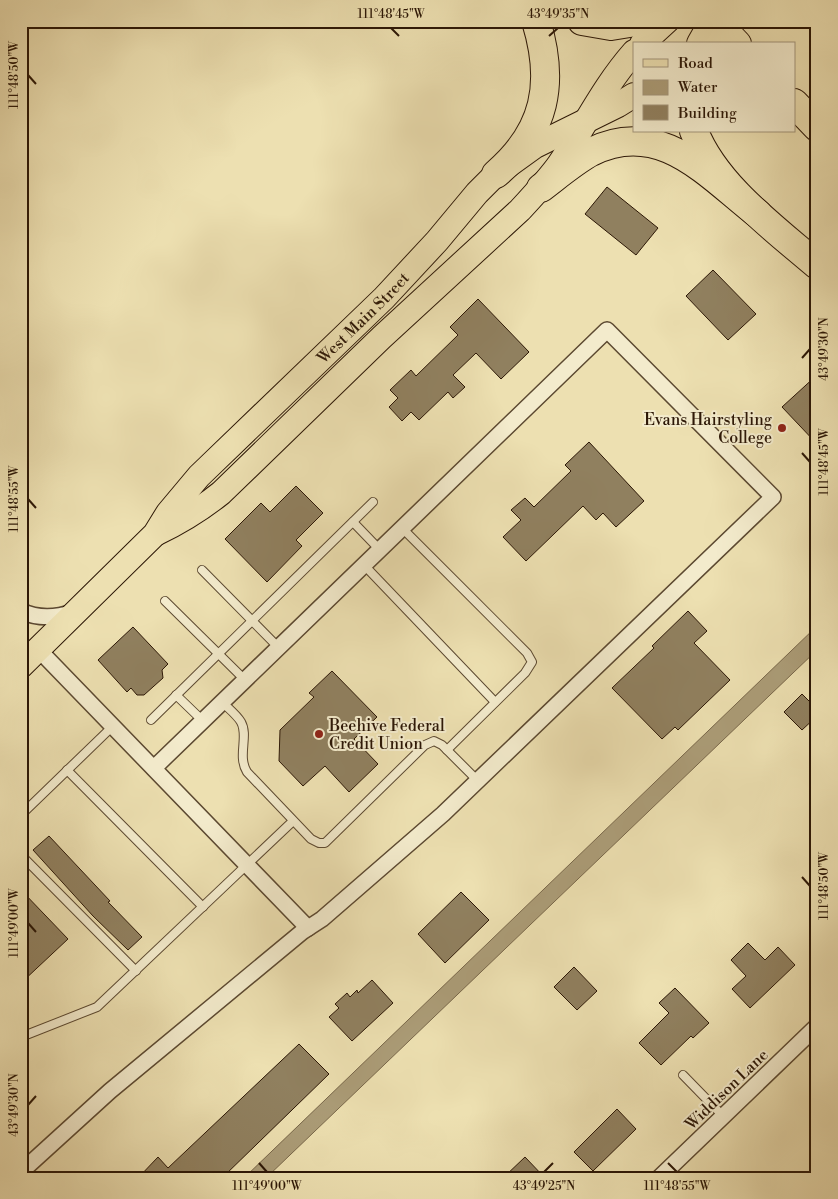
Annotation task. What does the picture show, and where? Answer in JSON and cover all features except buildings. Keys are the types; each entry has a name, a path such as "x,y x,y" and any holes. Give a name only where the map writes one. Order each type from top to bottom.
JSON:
{"highway":[{"path":"496,174 509,163 530,135 542,103 546,86 546,69 536,21"},
{"path":"582,21 611,26 642,21"},
{"path":"701,42 714,21 735,42"},
{"path":"796,105 817,127"},
{"path":"694,132 704,151 725,180 758,214"},
{"path":"541,188 590,153 604,147 634,142 663,146 690,159 817,265"}],"main road":[{"path":"644,42 667,21"},
{"path":"692,42 714,21"},
{"name":"West Main Street","path":"155,534 186,518 221,493 382,337 520,210 541,188 566,154 609,83 633,53"},
{"name":"West Main Street","path":"21,666 155,534 168,513 199,476 384,298 496,174 535,146 633,96"}],"street":[{"path":"21,1172 110,1092 308,928 322,919 436,820 773,498 607,330 154,768"},
{"path":"21,612 39,617 52,617 65,615 77,610"},
{"path":"38,649 308,928"},
{"name":"Widdison Lane","path":"659,1178 817,1026"}],"lane":[{"path":"151,720 373,502"},
{"path":"354,522 380,550"},
{"path":"402,528 527,653 532,662 525,673 447,750"},
{"path":"364,565 495,702"},
{"path":"202,570 253,620 278,648"},
{"path":"166,601 245,680"},
{"path":"176,694 202,721"},
{"path":"222,702 241,722 243,728 242,760 247,772 311,839 319,843 325,843 426,745 434,741 442,745 477,780"},
{"path":"21,815 113,726"},
{"path":"67,770 203,907"},
{"path":"21,1037 98,1006 293,821"},
{"path":"21,855 136,971"},
{"path":"683,1075 723,1116"}],"water":[{"path":"817,626 817,650 266,1178 244,1178"}],"place":[{"name":"Evans Hairstyling College","path":"782,428"},
{"name":"Beehive Federal Credit Union","path":"319,734"}]}
